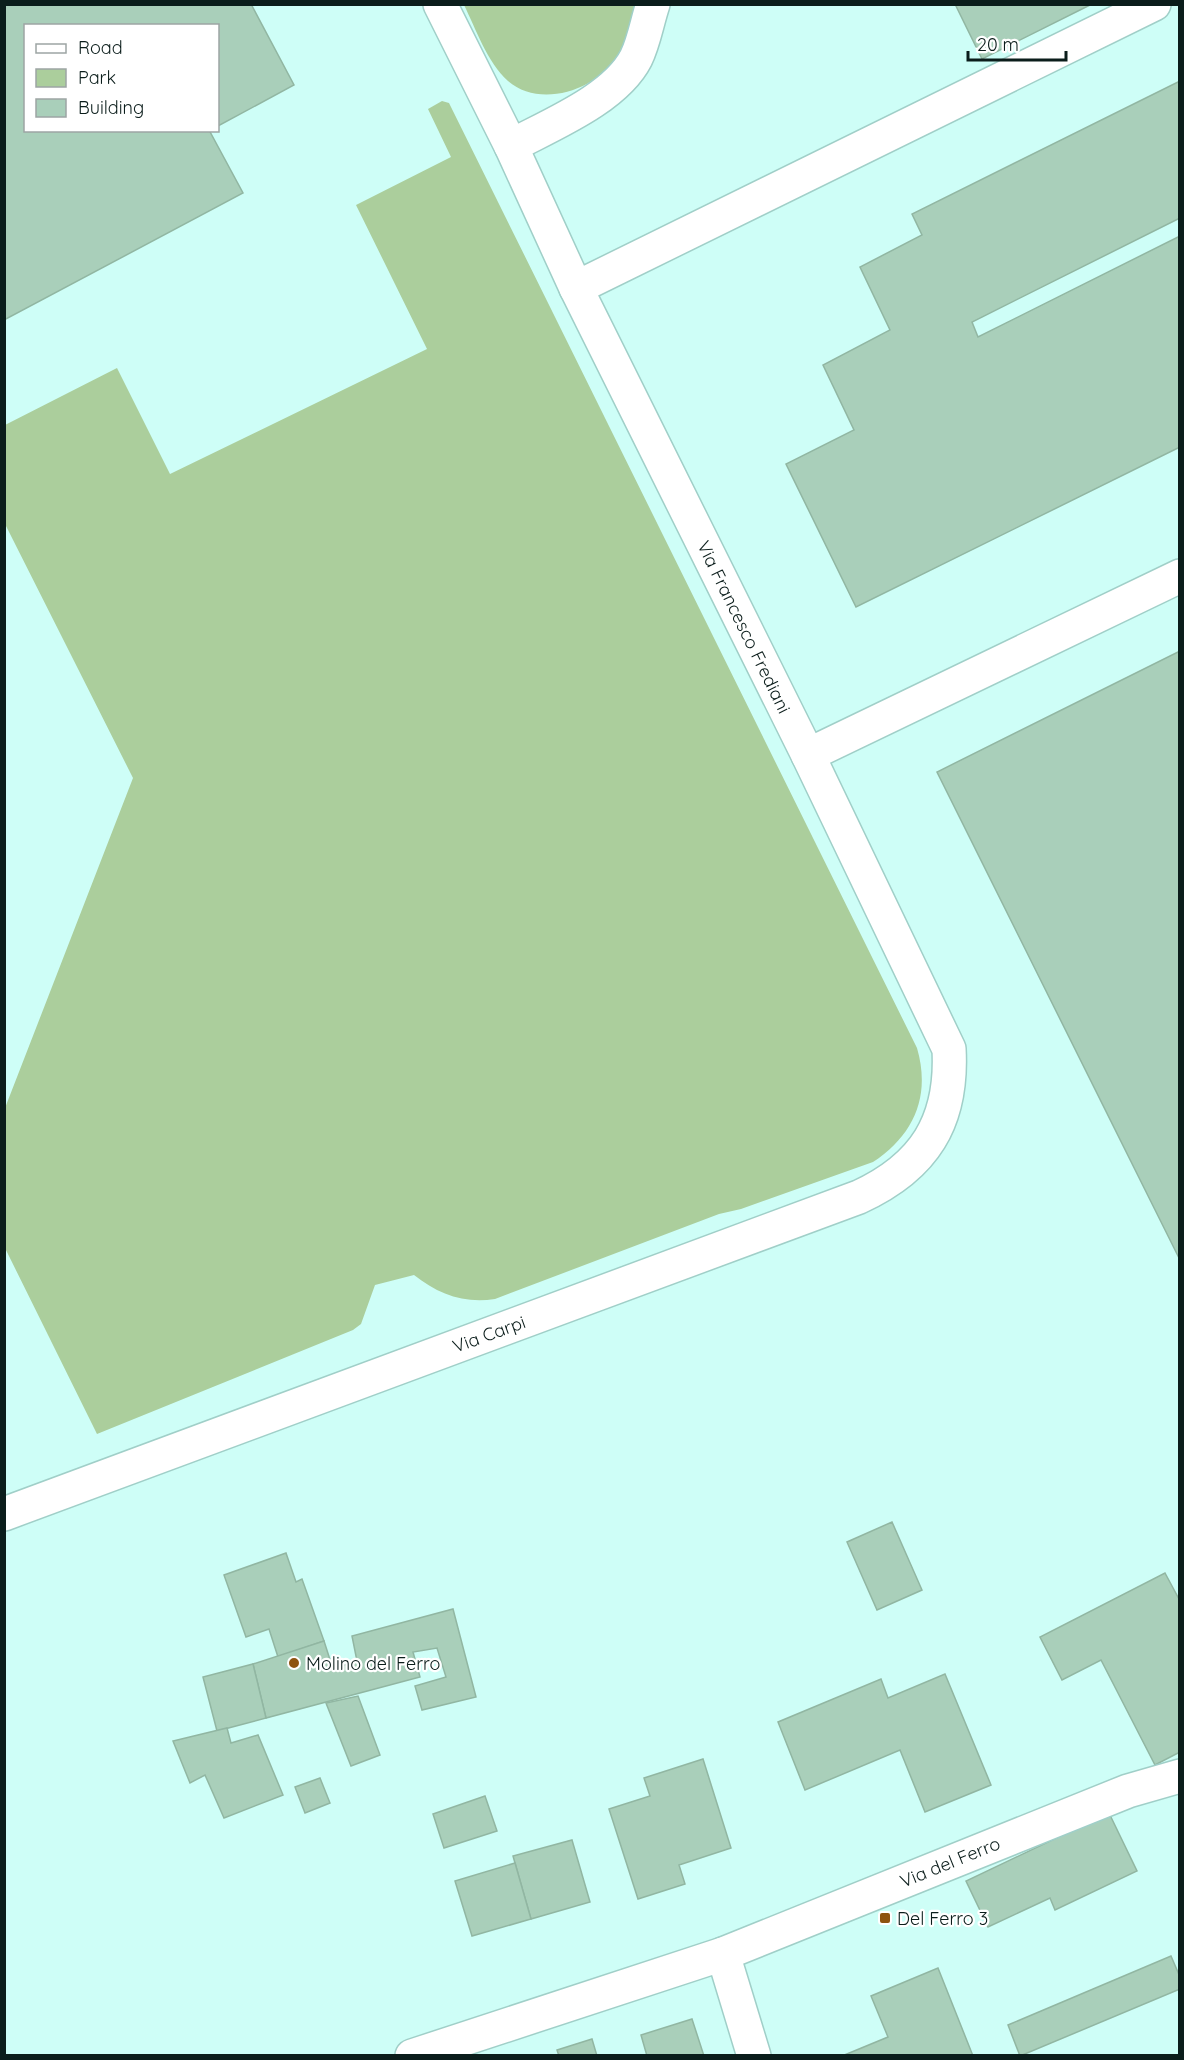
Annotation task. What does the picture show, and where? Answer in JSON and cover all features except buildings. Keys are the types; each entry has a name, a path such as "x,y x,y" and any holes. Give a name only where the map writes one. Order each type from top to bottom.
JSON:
{"street":[{"name":"Via Francesco Frediani","path":"440,4 511,146 576,288 808,755 949,1049 950,1069 942,1113"},
{"path":"511,146 590,103 623,75 636,58 653,4"},
{"path":"576,288 1154,4"},
{"path":"808,755 1179,576"},
{"name":"Via Carpi","path":"4,1514 859,1197 885,1185 911,1165 930,1139 942,1113"},
{"name":"Via del Ferro","path":"412,2055 723,1954 1128,1791 1179,1776"},
{"path":"723,1954 754,2055"}],"green space":[{"path":"464,5 637,5 624,44 608,68 596,78 567,92 536,94 521,89 508,81 501,73 488,55"},
{"path":"442,101 449,103 917,1048 922,1082 920,1098 909,1127 899,1140 873,1162 741,1209 719,1214 495,1299 462,1299 432,1287 414,1275 375,1285 361,1324 353,1330 97,1434 5,1248 5,1108 133,778 5,524 5,425 117,368 170,474 427,349 356,205 451,157 428,109"}],"place":[{"name":"Molino del Ferro","path":"294,1663"},
{"name":"Del Ferro 3","path":"885,1918"}]}
